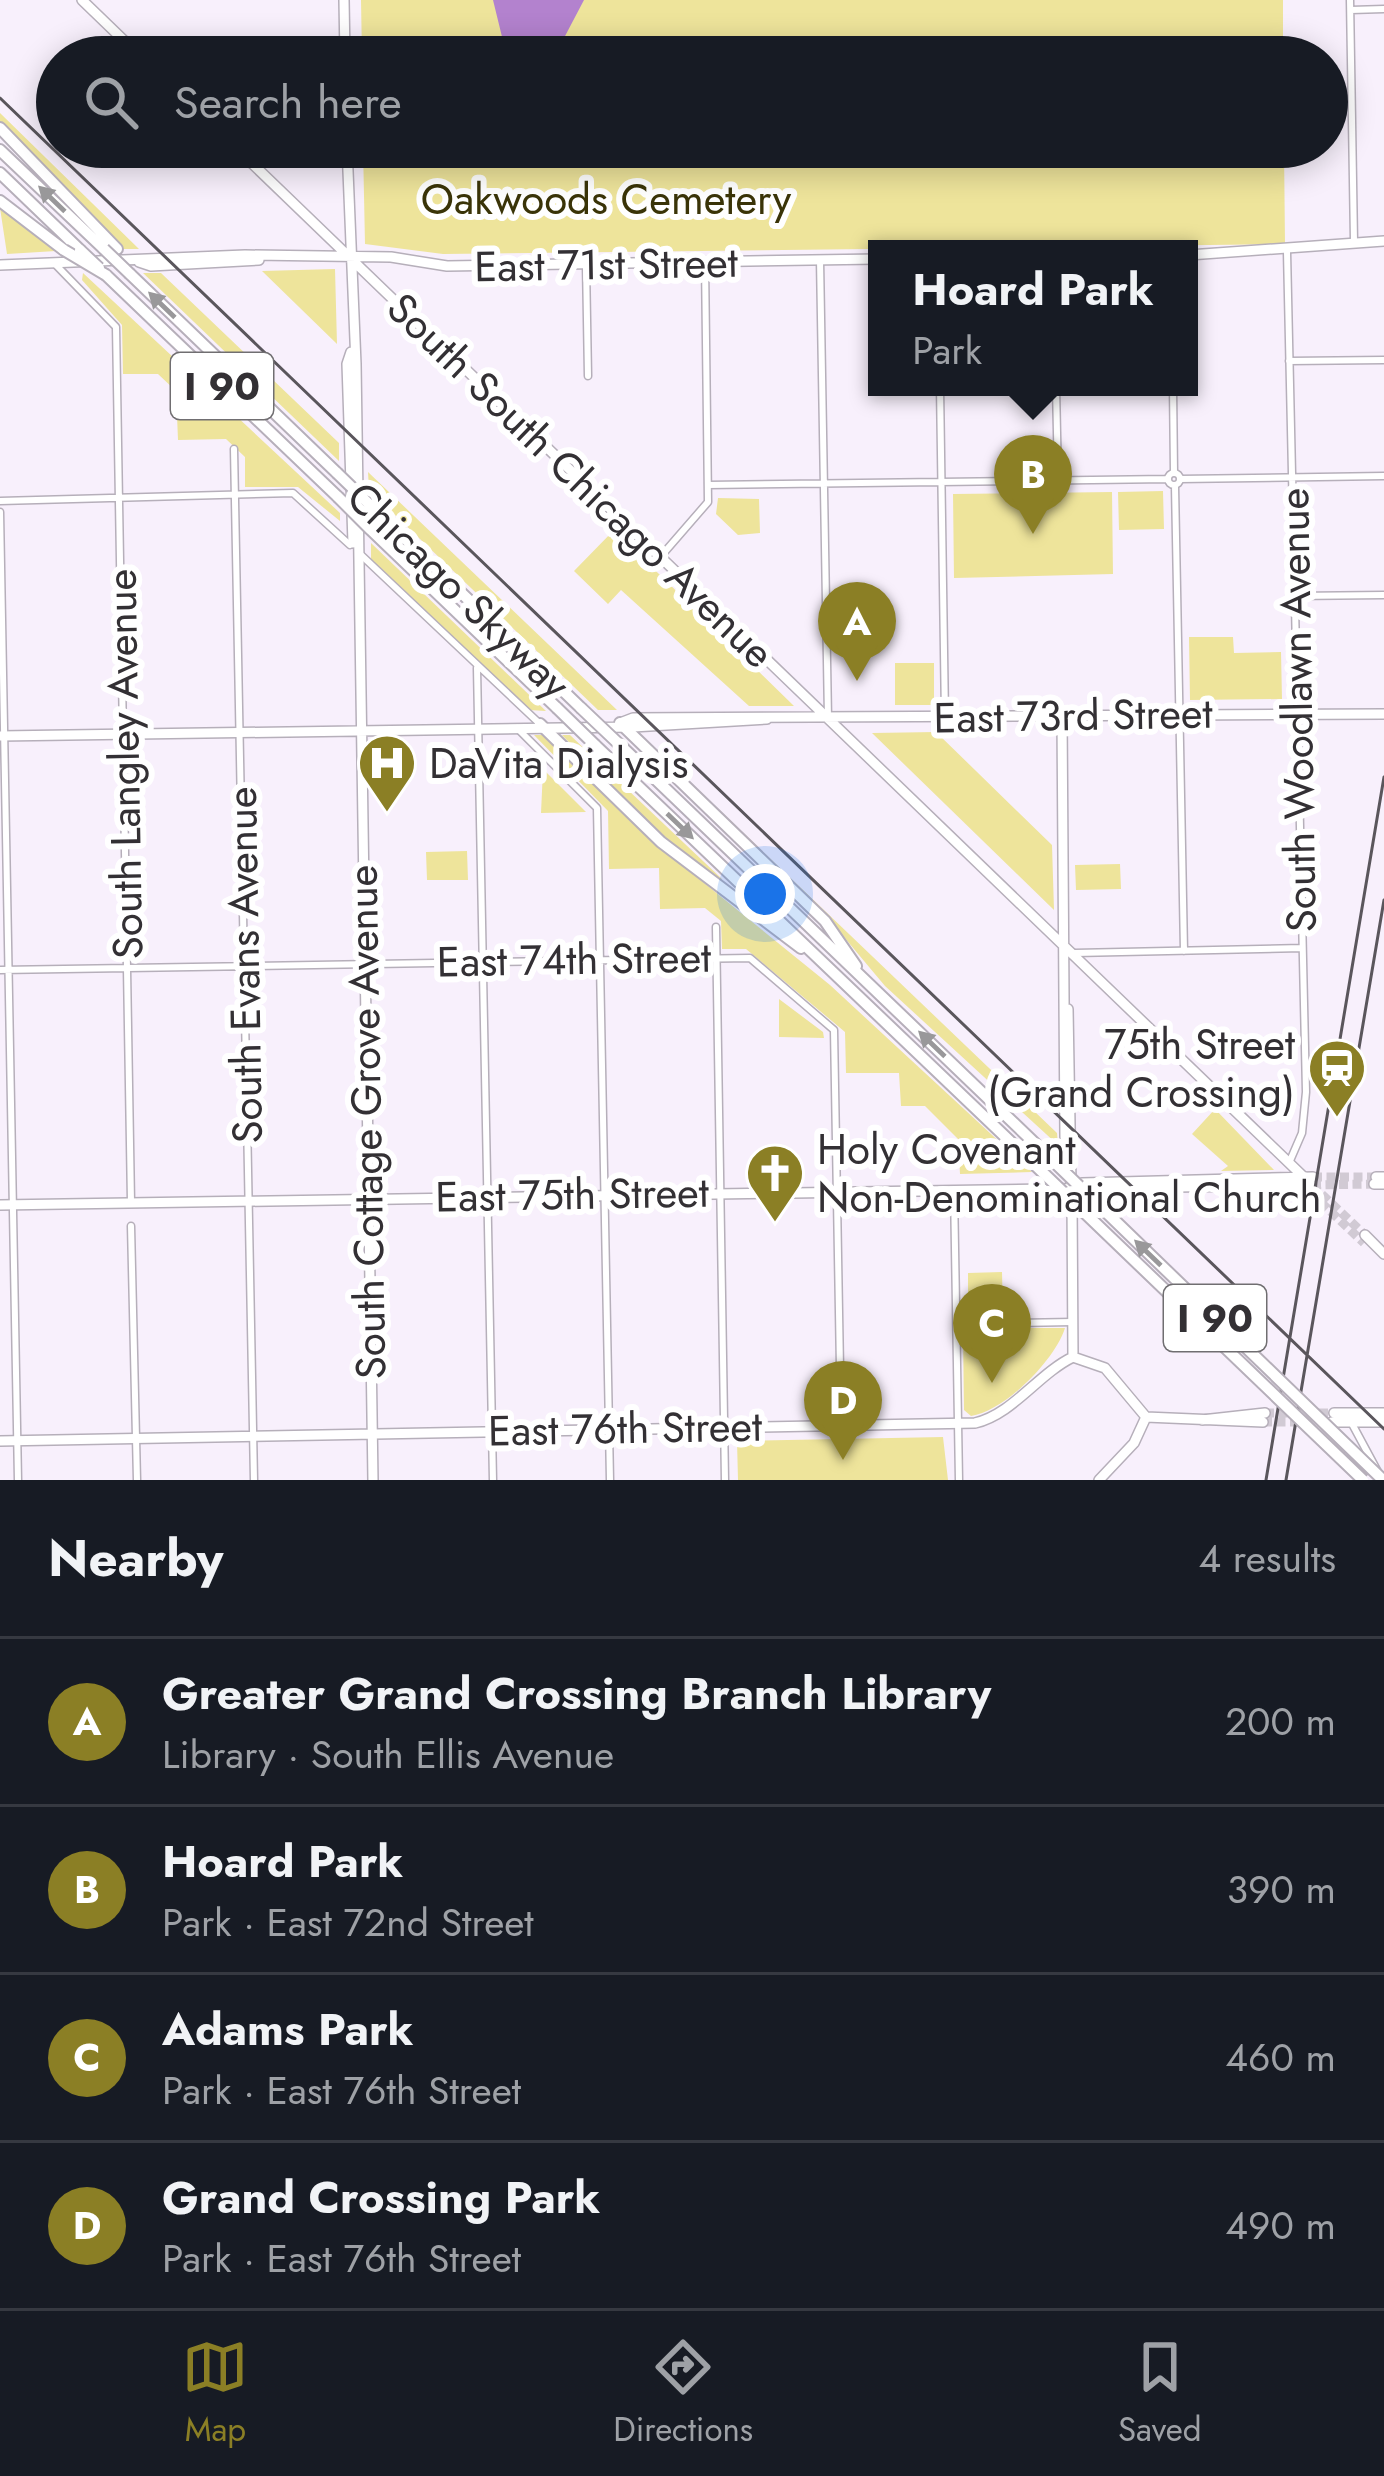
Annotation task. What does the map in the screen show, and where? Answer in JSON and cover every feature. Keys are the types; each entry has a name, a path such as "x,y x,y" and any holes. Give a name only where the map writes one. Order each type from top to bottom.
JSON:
{"highway":[{"path":"0,128 36,168"},
{"path":"0,150 110,249"},
{"path":"36,168 110,249"},
{"name":"Chicago Skyway","path":"0,173 1363,1480"},
{"path":"0,201 106,275"},
{"name":"Chicago Skyway","path":"110,249 130,274 1383,1480"},
{"path":"620,723 825,920 860,975"},
{"path":"540,724 671,851 785,939 814,955"}],"street":[{"path":"82,0 119,36"},
{"path":"344,0 345,36"},
{"path":"1350,0 1354,241"},
{"path":"1351,10 1384,10"},
{"name":"South South Chicago Avenue","path":"257,168 1306,1182"},
{"name":"South Cottage Grove Avenue","path":"347,168 350,529 355,548 373,1480"},
{"path":"1198,255 1286,252 1384,241"},
{"name":"South Woodlawn Avenue","path":"1286,252 1305,1112 1288,1165"},
{"name":"East 71st Street","path":"0,265 138,262 151,257 349,256 447,266 868,260"},
{"path":"820,260 828,718"},
{"path":"662,555 706,508 704,262"},
{"name":"South Langley Avenue","path":"55,264 116,327 131,1202"},
{"path":"586,264 587,376"},
{"path":"1289,361 1384,360"},
{"path":"940,396 945,717"},
{"path":"1056,396 1058,481"},
{"path":"1173,396 1184,950"},
{"name":"South Evans Avenue","path":"234,449 254,1480"},
{"path":"707,485 1384,476"},
{"path":"0,501 292,494 540,724"},
{"path":"0,512 4,970 18,1480"},
{"path":"1294,596 1384,595"},
{"path":"477,668 493,1480"},
{"name":"East 73rd Street","path":"2,736 620,723 633,718 1383,712"},
{"path":"1062,716 1067,1005 1072,1022 1070,1150 1076,1187 1073,1357 1106,1368 1146,1417 1264,1418"},
{"path":"515,725 597,808 610,1480"},
{"path":"716,927 725,1480"},
{"path":"1069,951 1302,948"},
{"name":"East 74th Street","path":"4,970 750,958 834,1030 836,1191"},
{"name":"East 75th Street","path":"0,1205 1306,1182"},
{"path":"954,1189 959,1480"},
{"path":"836,1191 841,1425"},
{"path":"131,1226 137,1480"},
{"path":"1364,1239 1384,1255"},
{"path":"956,1324 1073,1322"},
{"name":"East 76th Street","path":"0,1441 957,1424 1001,1413 1033,1380 1073,1357"},
{"path":"1099,1480 1134,1443 1146,1417"},
{"path":"1349,1417 1383,1480"},
{"path":"1333,1418 1384,1417"}],"green space":[{"name":"Oakwoods Cemetery","path":"361,0 1283,0 1283,36 362,36"},
{"path":"0,113 36,148 36,159 0,122"},
{"path":"45,168 56,168 139,249 123,249"},
{"name":"Oakwoods Cemetery","path":"363,168 1284,168 1285,244 868,240 868,249 443,254 365,244"},
{"path":"0,208 56,251 7,254"},
{"path":"335,269 337,344 262,271"},
{"path":"83,273 340,513 340,521 298,487 245,487 245,457 226,439 178,440 176,391 158,374 123,374 122,325 82,280"},
{"path":"143,273 161,273 339,443 339,461"},
{"path":"368,472 617,710 598,710 369,490"},
{"path":"1163,491 1164,529 1119,530 1118,492"},
{"path":"1112,492 1113,574 954,578 953,494"},
{"path":"718,498 759,499 760,533 738,535 716,514"},
{"path":"614,530 794,706 749,706 621,590 608,604 574,571"},
{"path":"371,543 546,711 529,710 371,559"},
{"path":"1189,637 1233,637 1234,653 1281,652 1282,699 1190,700"},
{"path":"895,663 934,663 934,705 895,705"},
{"path":"936,732 1052,845 1054,910 872,733"},
{"path":"534,735 544,735 656,844 830,985 1032,1172 960,1174 958,1139 925,1106 901,1106 899,1073 846,1073 845,1032 746,949 722,949 721,921 705,908 660,909 659,868 609,869 608,811"},
{"path":"562,735 570,735 722,879 718,883 674,850"},
{"path":"643,737 1057,1133 1058,1145 885,986 828,918"},
{"path":"543,769 586,812 541,813"},
{"path":"467,851 468,880 427,880 426,852"},
{"path":"1120,864 1121,889 1076,890 1075,865"},
{"path":"779,999 823,1032 824,1038 779,1037"},
{"path":"1215,1109 1274,1170 1221,1171 1228,1166 1192,1134"},
{"path":"1002,1272 1003,1317 968,1317 968,1273"},
{"path":"967,1328 1065,1328 1051,1355 1027,1382 999,1405 971,1416 964,1410 963,1332"},
{"path":"943,1437 948,1480 738,1480 737,1441"}],"shaded area":[{"path":"493,0 584,0 565,36 502,36"}],"tunnel":[{"path":"1313,1177 1376,1177"},
{"path":"1312,1185 1374,1184"},
{"path":"1312,1185 1365,1235"},
{"path":"1311,1193 1364,1243"},
{"path":"1265,1413 1334,1413"},
{"path":"1263,1422 1324,1422"}],"railway":[{"path":"0,98 36,133"},
{"path":"73,168 1384,1429"},
{"path":"1266,1480 1384,777"},
{"path":"1286,1480 1384,900"}],"place":[{"name":"Hoard Park","path":"1033,534"},
{"name":"Greater Grand Crossing Branch Library","path":"857,681"},
{"name":"DaVita Dialysis","path":"387,814"},
{"name":"75th Street (Grand Crossing)","path":"1337,1119"},
{"name":"Holy Covenant Non-Denominational Church","path":"775,1224"},
{"name":"Adams Park","path":"992,1383"},
{"name":"Grand Crossing Park","path":"843,1460"}]}
